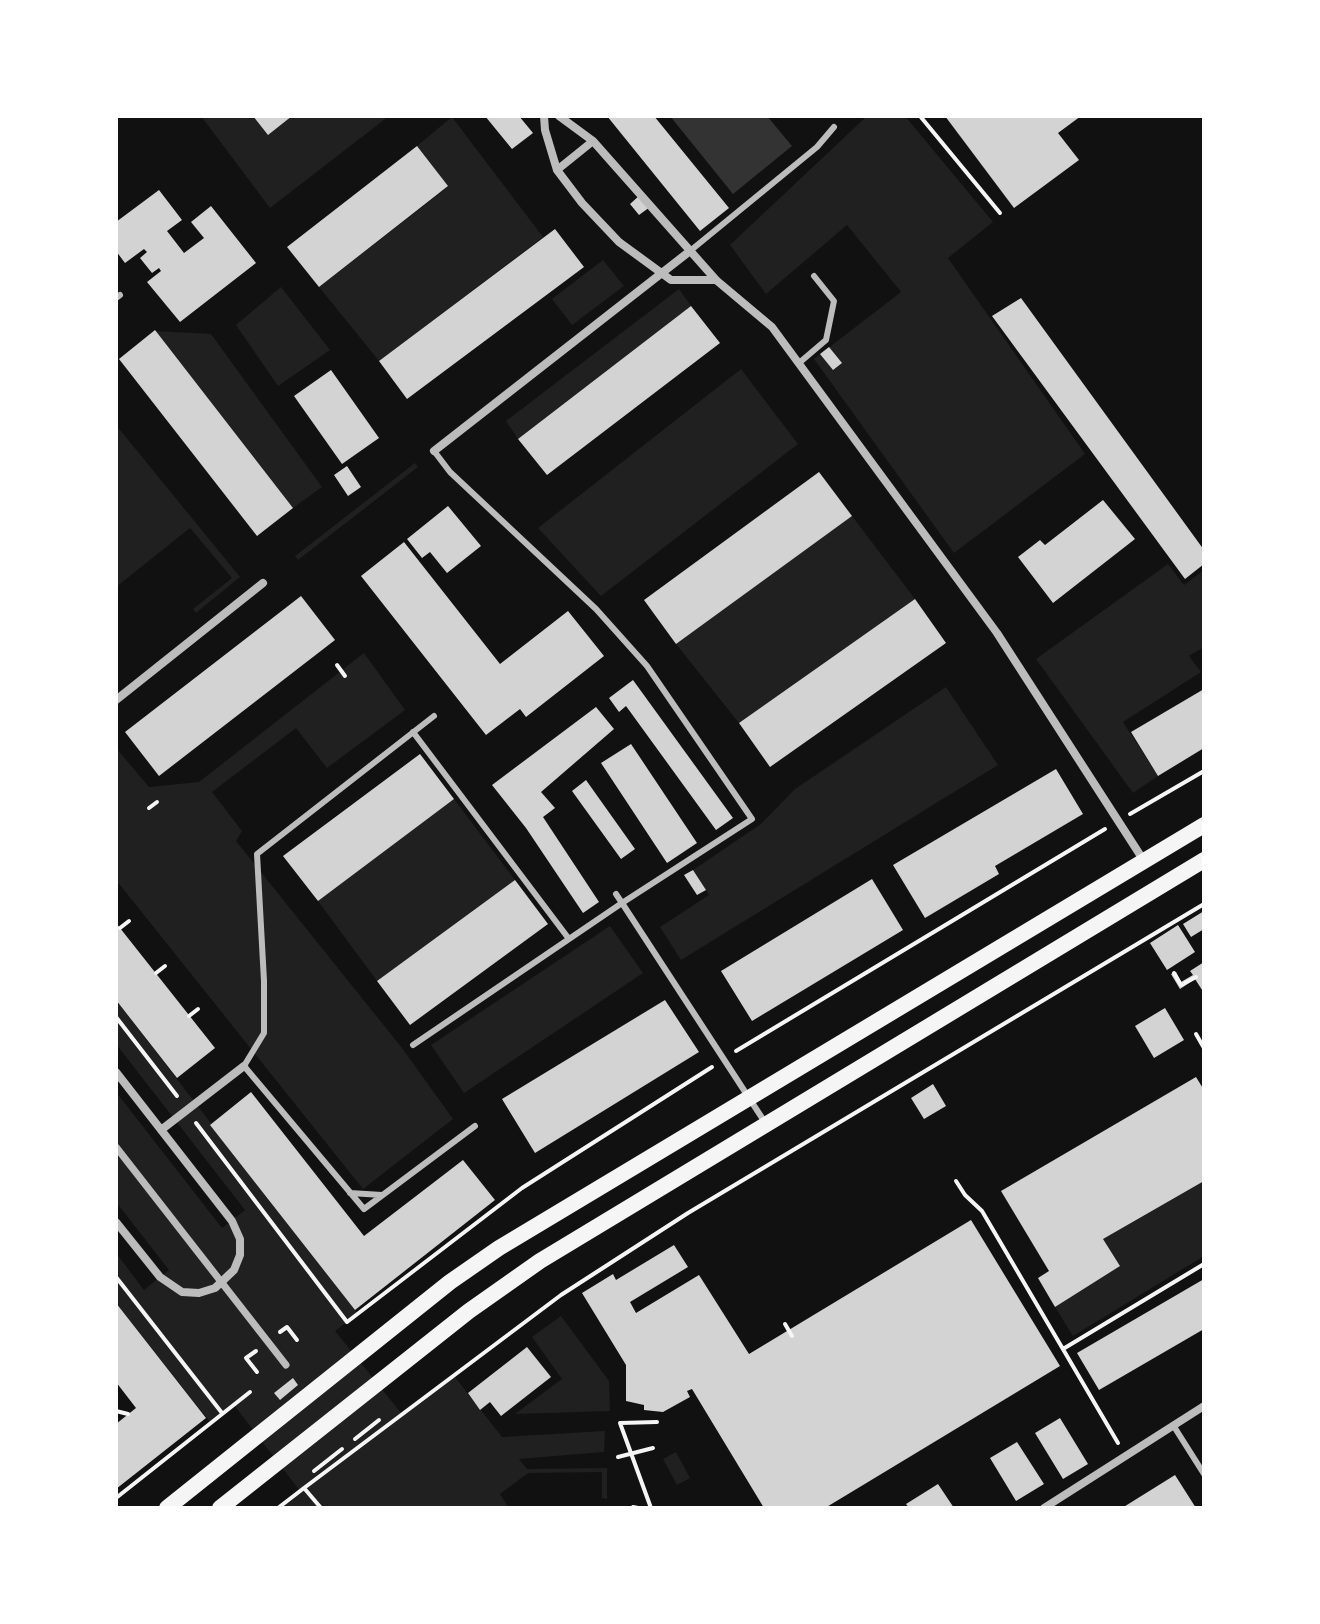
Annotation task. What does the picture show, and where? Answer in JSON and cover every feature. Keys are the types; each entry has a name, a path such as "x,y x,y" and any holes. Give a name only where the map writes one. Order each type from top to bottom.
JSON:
{"main road":[{"path":"167,1508 475,1264 544,1218 1204,825"},
{"path":"220,1508 458,1320 565,1245 1204,860"},
{"path":"1144,861 1159,887"}],"street":[{"path":"544,116 557,170 582,203 619,242 671,280 716,280"},
{"path":"559,116 593,141 716,280 772,327 997,633 1144,861"},
{"path":"557,170 593,141"},
{"path":"434,451 690,251"},
{"path":"116,700 263,583"},
{"path":"161,1130 244,1066"},
{"path":"116,1072 237,1230 240,1255 234,1270 223,1284 199,1293 174,1288 160,1277 116,1222"},
{"path":"116,1147 286,1365"},
{"path":"1044,1508 1204,1406"}],"lane":[{"path":"690,251 817,147 834,127"},
{"path":"799,363 826,340 834,301 814,276"},
{"path":"413,1045 752,819 647,666 596,609 450,472 434,451"},
{"path":"434,716 257,854 264,1033 244,1066 364,1209 475,1126"},
{"path":"413,732 569,939"},
{"path":"616,894 766,1124"},
{"path":"350,1193 382,1195"},
{"path":"1173,1425 1204,1474"}],"path":[{"path":"920,116 1000,213"},
{"path":"337,665 345,676"},
{"path":"116,1017 347,1322 522,1188 724,1059 1204,771"},
{"path":"149,808 157,802"},
{"path":"278,1508 561,1295 662,1230 1204,904"},
{"path":"120,928 129,921"},
{"path":"156,973 165,966"},
{"path":"1174,973 1181,985 1196,977"},
{"path":"189,1016 198,1009"},
{"path":"1196,1034 1204,1048"},
{"path":"956,1181 982,1211 1126,1455"},
{"path":"1063,1349 1204,1264"},
{"path":"116,1277 222,1413"},
{"path":"785,1324 792,1336"},
{"path":"276,1336 287,1327 297,1340"},
{"path":"257,1372 246,1358 260,1347"},
{"path":"116,1498 250,1392"},
{"path":"116,1411 128,1414"},
{"path":"355,1439 379,1420"},
{"path":"651,1508 620,1423 657,1422"},
{"path":"618,1457 653,1448"},
{"path":"314,1471 342,1449"},
{"path":"304,1488 321,1508"}],"shaded area":[{"path":"201,116 253,116 268,134 292,116 389,116 270,208"},
{"path":"670,116 767,116 792,146 733,194"},
{"path":"867,116 905,116 993,222 948,258 1085,454 954,553 814,359 901,292 847,225 766,294 730,245"},
{"path":"452,117 543,237 379,361 319,287 448,187 417,146"},
{"path":"603,260 624,286 572,325 552,299"},
{"path":"281,287 330,350 278,386 236,325"},
{"path":"679,289 691,306 518,439 506,421"},
{"path":"155,331 211,334 322,487 293,508"},
{"path":"741,369 798,444 601,596 538,528"},
{"path":"116,425 240,577 196,613 193,609 232,578 190,528 116,587"},
{"path":"415,463 418,467 298,560 295,556"},
{"path":"852,516 915,599 739,723 676,644"},
{"path":"1168,564 1184,585 1204,570 1204,647 1189,656 1201,672 1123,722 1158,776 1133,793 1036,659"},
{"path":"364,653 405,710 327,768 296,728 212,792 242,831 236,841 402,1048 453,1119 363,1189 116,880 116,748 149,787 199,782"},
{"path":"946,687 998,765 681,960 660,927 709,895 693,870 761,824 795,789"},
{"path":"454,799 515,880 377,981 318,901"},
{"path":"610,926 643,973 464,1093 431,1045"},
{"path":"116,1000 355,1310 357,1314 335,1331 402,1414 454,1376 502,1437 605,1431 604,1452 519,1459 527,1469 607,1468 607,1499 602,1498 602,1472 528,1473 500,1494 509,1508 278,1508 300,1491 234,1405 210,1422 116,1303 116,1253 144,1290 169,1270 116,1202 116,1092 222,1228 245,1210 116,1044"},
{"path":"1204,1181 1204,1256 1073,1336 1055,1307 1120,1266 1103,1239"},
{"path":"561,1316 609,1381 610,1411 515,1414 562,1379 532,1337"},
{"path":"676,1452 690,1478 677,1485 663,1459"}],"building":[{"path":"253,116 292,116 268,135"},
{"path":"485,116 519,116 533,133 512,149"},
{"path":"607,116 654,116 729,208 700,231"},
{"path":"945,116 1081,116 1058,133 1079,160 1014,208"},
{"path":"417,146 448,186 319,287 287,247"},
{"path":"159,190 182,220 167,231 184,253 204,238 191,222 211,206 256,263 180,322 147,282 161,271 159,268 152,273 140,258 147,252 144,249 125,263 116,251 116,222"},
{"path":"640,195 650,207 639,215 630,204"},
{"path":"555,229 584,267 407,399 379,361"},
{"path":"1021,298 1204,550 1204,564 1185,579 992,316"},
{"path":"691,306 720,343 547,475 518,439"},
{"path":"155,330 293,508 257,536 119,359"},
{"path":"829,347 842,363 833,370 820,354"},
{"path":"331,370 379,438 342,464 294,396"},
{"path":"347,466 361,487 348,496 334,475"},
{"path":"819,472 852,516 676,644 644,600"},
{"path":"1103,500 1135,539 1053,603 1018,557 1040,540 1045,545"},
{"path":"448,506 481,546 447,573 430,552 422,558 407,539"},
{"path":"404,542 500,664 568,611 604,656 526,717 520,709 486,735 361,576"},
{"path":"301,596 335,640 159,776 125,732"},
{"path":"915,599 946,643 770,767 739,723"},
{"path":"633,680 733,818 716,830 626,706 619,712 609,698"},
{"path":"1204,689 1204,748 1158,776 1131,732"},
{"path":"596,707 614,729 541,792 555,808 543,817 599,902 583,913 526,828 492,785"},
{"path":"631,744 697,843 667,863 601,763"},
{"path":"420,754 454,799 318,901 283,856"},
{"path":"1056,769 1083,814 995,866 999,874 925,918 893,865"},
{"path":"586,780 635,849 621,859 572,791"},
{"path":"693,870 706,890 697,895 684,875"},
{"path":"872,879 903,930 752,1021 721,971"},
{"path":"515,880 548,924 410,1025 377,981"},
{"path":"1204,911 1204,929 1191,937 1183,924"},
{"path":"116,923 215,1048 177,1078 116,1000"},
{"path":"1178,925 1195,952 1167,970 1150,943"},
{"path":"1204,962 1204,993 1195,979 1180,989 1171,974 1176,972 1181,982 1193,975 1190,971"},
{"path":"665,1000 699,1052 535,1153 502,1099"},
{"path":"1165,1008 1184,1040 1154,1058 1135,1026"},
{"path":"1196,1077 1204,1090 1204,1181 1103,1239 1120,1266 1055,1307 1038,1278 1049,1271 1001,1191"},
{"path":"933,1084 946,1106 924,1119 911,1098"},
{"path":"251,1092 364,1236 463,1160 495,1200 355,1310 210,1125"},
{"path":"971,1220 1060,1366 825,1508 764,1508 692,1389 687,1391 690,1397 663,1412 644,1410 644,1405 626,1401 626,1365 582,1293 613,1274 616,1280 674,1245 688,1267 630,1302 636,1313 699,1275 749,1354"},
{"path":"1204,1279 1204,1329 1099,1390 1077,1353"},
{"path":"116,1303 206,1418 116,1489 116,1424 136,1408 116,1382"},
{"path":"527,1347 551,1377 501,1416 490,1402 480,1410 468,1393"},
{"path":"293,1378 298,1385 280,1400 274,1393"},
{"path":"1060,1418 1088,1464 1063,1479 1035,1433"},
{"path":"1017,1442 1044,1484 1016,1501 990,1458"},
{"path":"1175,1475 1196,1508 1122,1508"},
{"path":"938,1484 954,1508 909,1508 906,1504"}]}
